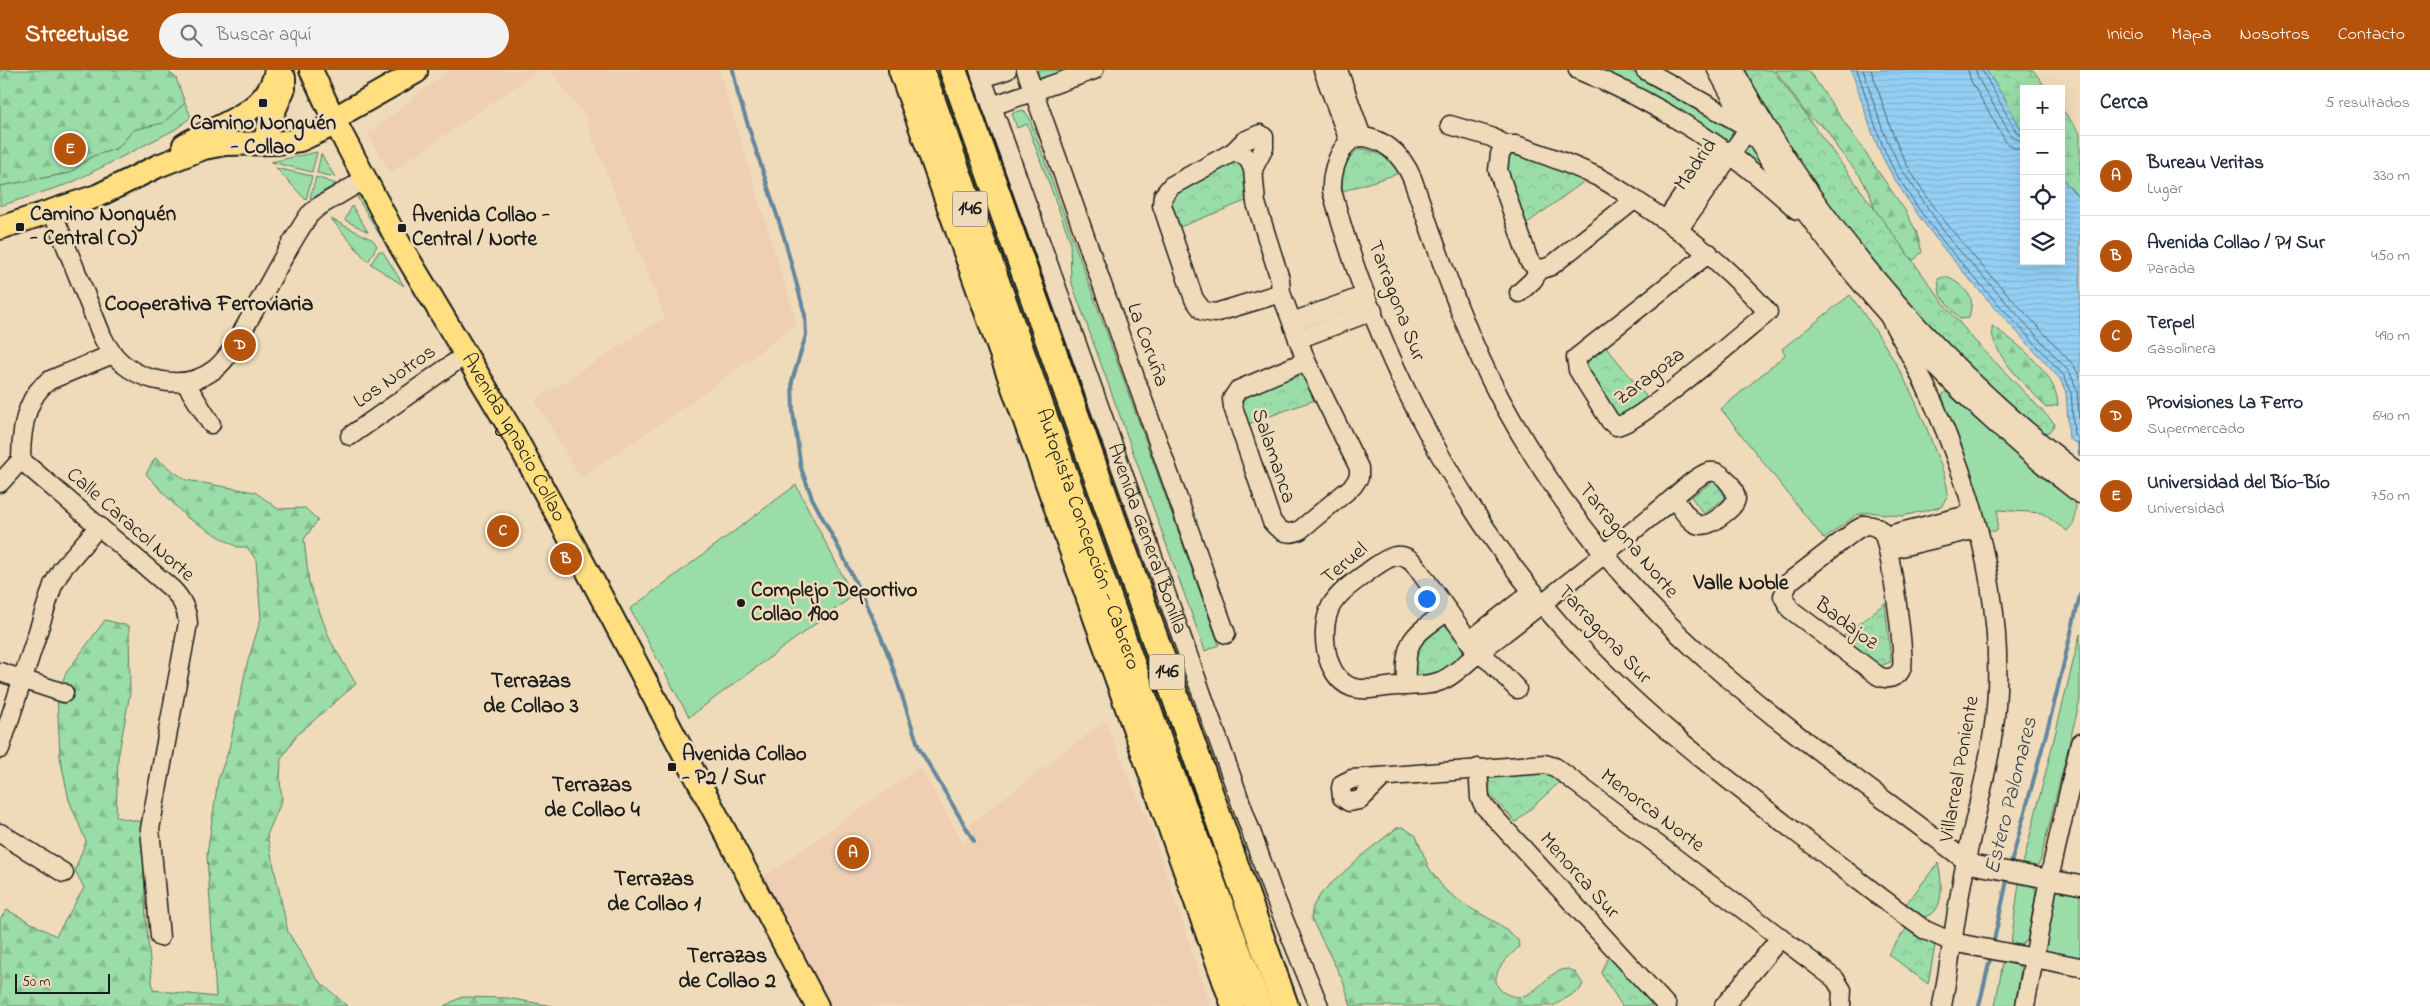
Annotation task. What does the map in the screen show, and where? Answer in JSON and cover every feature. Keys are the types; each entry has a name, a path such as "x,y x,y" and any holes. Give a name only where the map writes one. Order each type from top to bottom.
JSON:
{"highway":[{"name":"Autopista Concepción - Cabrero","path":"921,70 1166,761 1258,1006"},
{"name":"Autopista Concepción - Cabrero","path":"952,70 1285,1006"}],"main road":[{"path":"158,166 198,137 255,106 271,88 276,70"},
{"path":"264,143 270,120 284,88 282,70"},
{"name":"Avenida Ignacio Collao","path":"294,70 332,126 400,245 514,435 596,585 817,1006"},
{"name":"Avenida Ignacio Collao","path":"311,70 357,184 400,245"},
{"path":"900,70 1233,1006"},
{"path":"0,228 97,196 158,166 193,152 214,146 300,140 332,126 354,122 402,87 418,71"}],"street":[{"path":"981,74 1007,70"},
{"name":"La Coruña","path":"1026,70 1226,634"},
{"path":"992,106 1094,70"},
{"path":"1323,70 1355,139"},
{"path":"1338,70 1355,139"},
{"path":"1578,70 1643,100 1724,151 1789,203 1824,236"},
{"path":"1645,70 1699,100 1756,124 1896,302 1973,382 2076,481"},
{"path":"1699,100 1712,90 1724,72 1824,236 1890,318 1979,408 2076,481"},
{"name":"Avenida General Bonilla","path":"981,74 1274,894 1320,1006"},
{"name":"Madrid","path":"1672,224 1724,151 1756,124"},
{"path":"1450,125 1491,137 1506,145 1516,145 1581,170 1615,186 1672,224"},
{"path":"1253,169 1265,145 1265,139 1262,135 1248,139 1233,152 1168,189 1163,196 1163,210 1194,299 1203,311 1215,313 1281,293"},
{"name":"Tarragona Sur","path":"1355,139 1336,166 1332,191 1369,303 1407,390 1438,450 1478,516 1538,597 1605,673 1688,748 1912,921 1934,935 1952,942 2080,967"},
{"name":"Tarragona Norte","path":"1355,139 1391,148 1408,169 1458,307 1487,373 1537,461 1604,554 1654,609 1723,674 1966,861 1993,869 2080,885"},
{"path":"1506,145 1498,158 1499,176 1529,261 1538,270"},
{"path":"1233,152 1246,156 1253,169"},
{"name":"Salamanca","path":"1253,169 1255,197 1280,279 1281,293 1306,361 1358,464 1360,472 1353,486 1300,530 1290,533 1280,530 1272,522 1232,399 1235,392 1242,388 1306,361"},
{"path":"52,211 102,336 113,354 126,366 151,379 185,382 210,372 227,356 309,215 318,207 357,184"},
{"path":"1519,293 1533,280 1538,270 1551,266 1634,200"},
{"name":"Zaragoza","path":"1672,224 1709,253 1768,312 1656,402 1625,424 1616,426 1610,421 1578,370 1576,358 1709,253"},
{"path":"1292,322 1369,303"},
{"path":"1298,339 1369,303"},
{"name":"Villarreal Poniente","path":"1890,318 1915,362 1935,406 1975,522 1993,604 1998,690 1992,745 1966,861 1942,1006"},
{"path":"0,482 21,460 22,431 26,416 42,386 55,377 113,354"},
{"name":"Los Notros","path":"350,436 465,354"},
{"path":"185,382 211,424"},
{"name":"Calle Caracol Norte","path":"21,460 177,594 187,614 188,623 180,670 150,829 160,938"},
{"name":"Teruel","path":"1517,689 1474,647 1413,562 1401,555 1384,560 1344,591 1331,606 1326,625 1327,648 1330,662 1338,678 1348,686 1359,689 1406,686 1442,681 1474,647 1538,597 1604,554 1673,498"},
{"path":"1886,543 1975,522"},
{"path":"0,749 53,585 62,569 99,526"},
{"name":"Badajoz","path":"1876,526 1886,543 1898,612 1902,662 1897,674 1884,678 1877,675 1790,609 1783,596 1788,582 1860,527 1876,526"},
{"path":"1406,686 1405,659 1411,641 1420,630 1448,611"},
{"path":"0,672 64,693"},
{"path":"2024,1006 2080,743"},
{"name":"Menorca Norte","path":"1382,778 1400,774 1478,768 1545,764 1555,767 1839,982 1842,990 1840,1006"},
{"name":"Menorca Sur","path":"1478,768 1480,798 1484,806 1667,1006"},
{"path":"0,833 64,873"},
{"path":"1724,1006 1780,937"}],"shaded area":[{"path":"449,70 540,70 390,173 367,134"},
{"path":"549,70 719,70 797,324 697,398 581,478 535,400 665,317 586,122 589,120"},
{"path":"1105,721 1150,825 1211,1006 831,1006 762,878 920,767 965,846 971,823"}],"green space":[{"path":"0,70 166,70 176,78 185,103 163,123 133,130 118,148 93,156 69,173 0,186"},
{"path":"930,70 940,70 1272,1006 1268,1006"},
{"path":"1038,70 1070,70 1045,78 1038,77"},
{"path":"1591,70 1628,70 1691,102 1731,130 1734,137 1728,143"},
{"path":"1743,70 1773,70 1944,304 1974,340 2055,424 2049,432 2043,433 2024,419 1932,329 1880,273 1853,239 1811,179 1767,112"},
{"path":"1775,70 1807,70 1814,78 1906,212 1916,231 1922,252 1914,260 1885,243 1870,194 1860,176 1838,149 1827,130 1808,116"},
{"path":"1986,70 2033,70 2044,85 2020,85 2020,127 2005,99"},
{"path":"185,103 191,117 176,129 71,183 0,206 0,186 69,173 93,156 118,148 133,130 163,122"},
{"path":"1023,110 1029,117 1219,645 1205,651 1071,281 1070,240 1027,124 1017,128 1012,113"},
{"path":"2065,113 2080,133 2080,199 2065,182"},
{"path":"1749,144 1769,171 1769,176 1741,152"},
{"path":"1359,149 1377,153 1392,164 1400,173 1343,191 1342,180 1347,162"},
{"path":"317,152 312,172 271,162"},
{"path":"321,154 335,177 317,173"},
{"path":"1521,155 1586,180 1522,227 1503,170 1508,157"},
{"path":"1231,158 1246,170 1248,200 1175,229 1167,199"},
{"path":"276,168 312,176 306,200"},
{"path":"316,177 336,184 311,199 310,198"},
{"path":"357,197 363,197 386,241 381,237"},
{"path":"352,206 368,232 345,220"},
{"path":"331,219 373,240 377,246 368,262"},
{"path":"379,251 383,252 404,286 371,264"},
{"path":"1943,277 1954,281 1970,297 1969,318 1960,319 1940,295 1938,279"},
{"path":"1850,295 1888,350 1908,387 1941,465 1948,495 1941,507 1902,516 1869,512 1856,515 1824,539 1721,409 1785,355 1782,349"},
{"path":"1992,326 2023,350 2043,370 2051,381 2058,405 2046,408 2012,370 1997,348"},
{"path":"1603,343 1649,400 1621,422 1584,371 1585,356"},
{"path":"1301,370 1320,398 1243,426 1237,396"},
{"path":"1946,392 2044,479 2076,503 2074,523 2067,531 2042,513 1998,510 1997,531 1987,531 1942,395"},
{"path":"155,458 186,480 255,492 278,509 305,508 318,520 304,539 309,583 330,640 356,684 298,734 281,759 280,780 282,800 267,835 288,932 316,978 347,1006 0,1006 0,919 7,910 56,936 84,888 75,870 86,841 69,800 60,757 57,694 66,673 105,620 129,626 130,693 118,758 116,817 142,822 146,921 153,990 216,997 207,855 218,780 229,749 247,664 261,618 256,560 247,547 237,547 186,517 146,474"},
{"path":"1715,480 1727,497 1704,514 1691,497"},
{"name":"Complejo Deportivo Collao 1900","path":"796,485 853,596 689,717 630,609"},
{"path":"1885,603 1891,662 1880,666 1842,637"},
{"path":"1441,624 1449,628 1463,646 1462,654 1446,668 1432,675 1418,676 1412,673 1412,649"},
{"path":"2080,634 2080,700 2040,862 2037,866 2023,864"},
{"path":"1549,771 1561,781 1516,822 1490,795 1488,781 1493,775"},
{"path":"1403,827 1416,836 1429,868 1445,890 1467,906 1497,923 1518,940 1519,947 1504,962 1496,976 1497,985 1502,991 1506,994 1523,996 1535,990 1550,976 1569,969 1575,972 1583,984 1580,990 1553,1006 1351,1006 1343,981 1311,918 1313,906 1323,891 1366,852 1397,828"},
{"path":"1938,863 1941,878 1939,903 1936,910 1924,917 1906,904"},
{"path":"2019,883 2034,887 2036,891 2029,939 2021,945 2011,943"},
{"path":"2059,891 2080,895 2080,960 2048,953 2042,945 2053,894"},
{"path":"1909,925 1935,946 1928,984 1888,954"},
{"path":"1609,955 1657,1006 1622,1006 1601,973"},
{"path":"2003,962 2017,964 2021,968 2015,1006 1995,1006"},
{"path":"462,997 507,998 553,1006 444,1006"}],"water":[{"path":"1851,70 1986,70 2005,99 2020,127 2020,265 2065,265 2065,182 2080,199 2080,445 2069,439 2066,392 2060,379 1970,280 1928,228 1891,173 1873,136"}],"waterway":[{"path":"733,70 738,94 784,237 805,315 806,335 792,381 793,412 801,468 812,498 843,556 879,632 890,659 919,748 974,841"},
{"name":"Estero Palomares","path":"2079,442 2080,454"},
{"name":"Estero Palomares","path":"2010,867 2053,708 2080,595"},
{"name":"Estero Palomares","path":"1993,945 2008,876"},
{"name":"Estero Palomares","path":"1979,1006 1991,955"}],"place":[{"name":"Camino Nonguén - Collao","path":"263,103"},
{"name":"Universidad del Bío-Bío","path":"70,149"},
{"name":"Camino Nonguén - Central (O)","path":"20,227"},
{"name":"Avenida Collao - Central / Norte","path":"402,228"},
{"name":"Provisiones La Ferro","path":"240,345"},
{"name":"Terpel","path":"503,531"},
{"name":"Avenida Collao / P1 Sur","path":"566,559"},
{"name":"Complejo Deportivo Collao 1900","path":"741,603"},
{"name":"Avenida Collao - P2 / Sur","path":"672,767"},
{"name":"Bureau Veritas","path":"853,853"}],"district":[{"name":"Cooperativa Ferroviaria","path":"209,305"},
{"name":"Valle Noble","path":"1741,584"},
{"name":"Terrazas de Collao 3","path":"531,694"},
{"name":"Terrazas de Collao 4","path":"592,798"},
{"name":"Terrazas de Collao 1","path":"654,892"},
{"name":"Terrazas de Collao 2","path":"727,970"}]}
